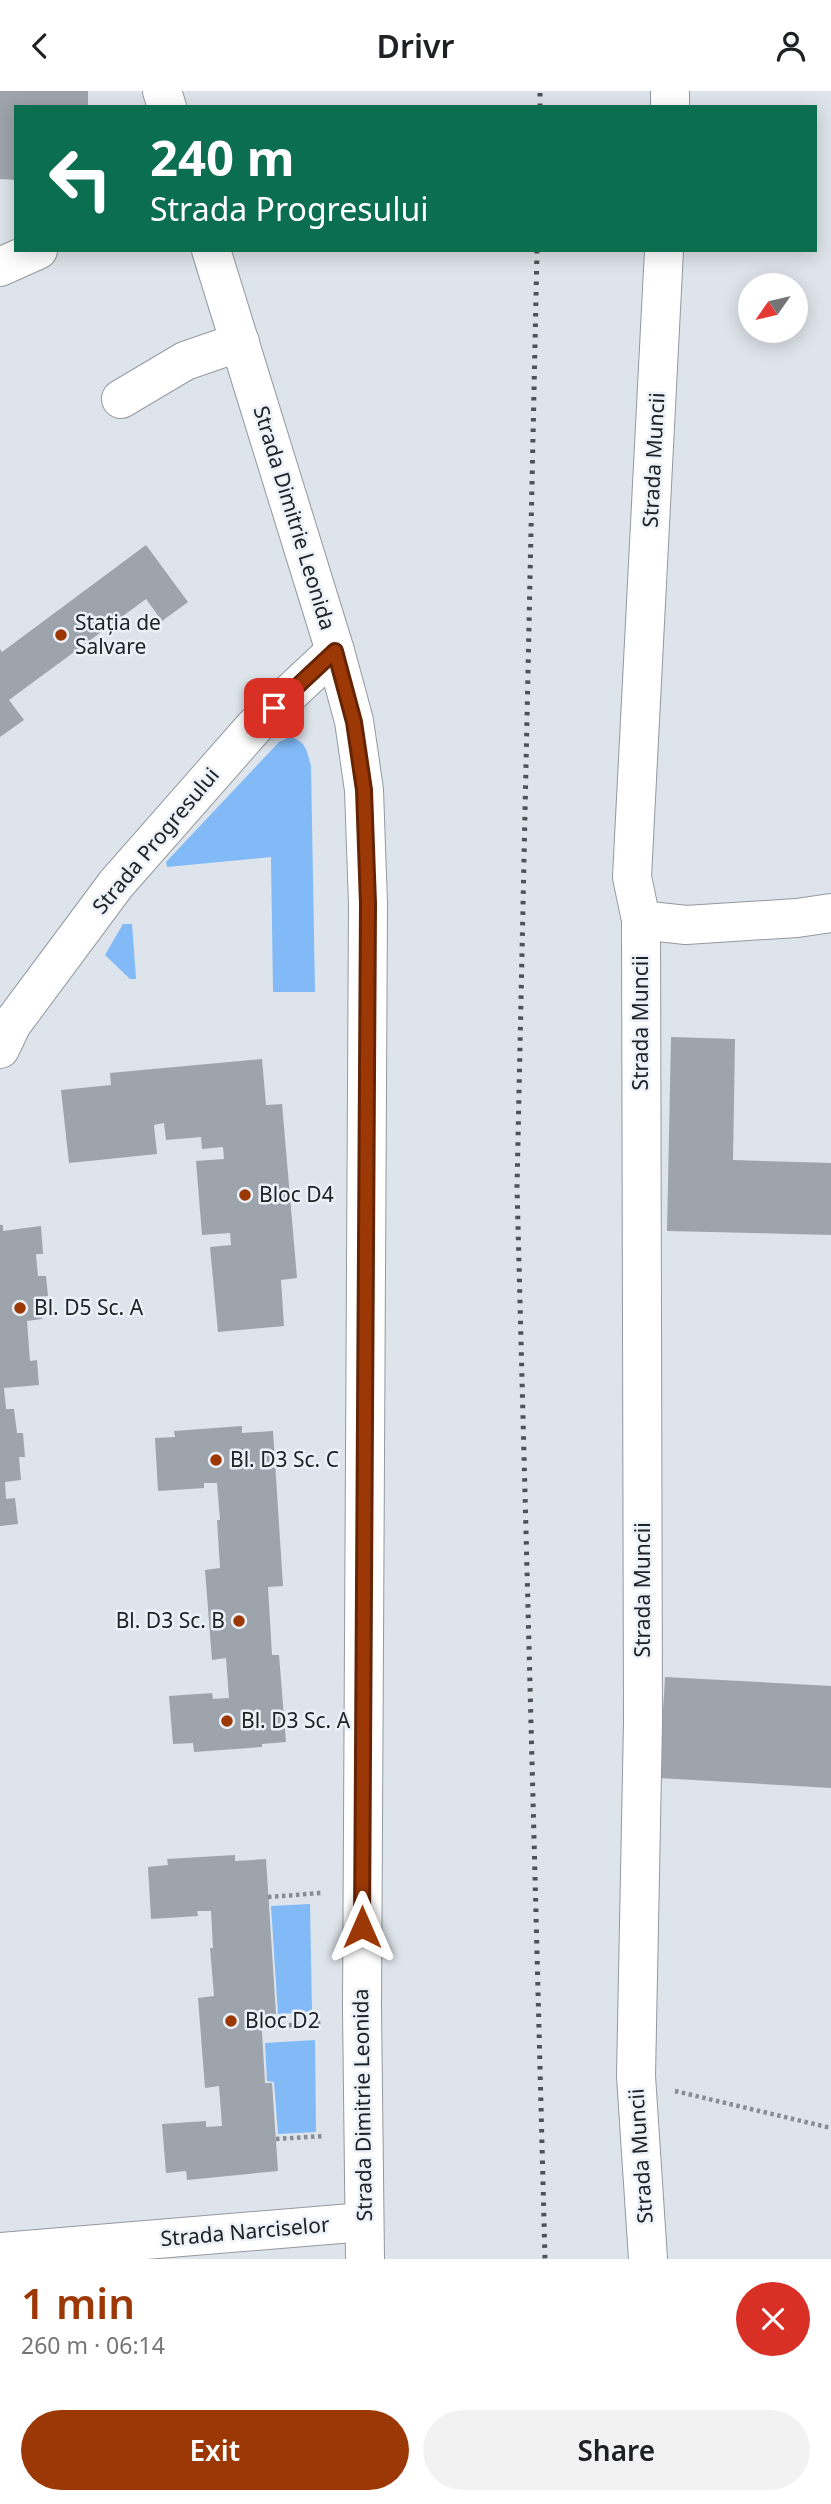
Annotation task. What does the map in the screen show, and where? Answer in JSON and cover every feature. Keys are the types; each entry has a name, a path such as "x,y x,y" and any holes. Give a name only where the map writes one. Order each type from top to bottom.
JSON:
{"main road":[{"path":"0,267 34,252"},
{"name":"Strada Dimitrie Leonida","path":"212,252 335,651 354,722 364,790 368,904 362,1995 365,2241"},
{"name":"Strada Muncii","path":"648,2259 636,2082 643,1722 640,920 632,877 664,252"},
{"path":"121,399 185,361 240,342"},
{"name":"Strada Progresului","path":"4,1032 125,873 254,727 335,651"},
{"path":"640,920 686,925 797,918 831,913"},
{"name":"Strada Narciselor","path":"0,2252 365,2241"}],"path":[{"path":"268,1897 321,1893"},
{"path":"261,2027 323,2023"},
{"path":"636,2082 831,2128"},
{"path":"276,2139 324,2136"}],"shaded area":[{"path":"290,737 303,744 311,766 315,992 273,992 271,857 167,867 166,862 279,742"},
{"path":"123,924 132,924 136,979 130,979 105,955"},
{"path":"310,1904 312,2012 278,2014 271,1906"},
{"path":"315,2040 316,2132 278,2134 274,2082 267,2081 265,2043"}],"building":[{"path":"0,91 88,91 88,105 14,105 14,180 0,179"},
{"name":"Stația de Salvare","path":"146,545 188,602 162,621 146,599 9,700 24,720 0,737 0,649 2,652"},
{"path":"671,1037 735,1039 733,1160 831,1163 831,1235 667,1231"},
{"name":"Bloc D4","path":"262,1059 266,1105 282,1104 297,1278 281,1280 284,1326 218,1332 210,1247 231,1245 230,1233 202,1235 196,1161 224,1159 223,1147 202,1149 201,1137 166,1140 164,1123 154,1125 157,1154 69,1163 61,1090 111,1085 110,1073"},
{"name":"Bl. D5 Sc. A","path":"0,1225 3,1225 3,1231 41,1226 43,1254 36,1254 38,1276 46,1276 48,1296 40,1297 42,1319 27,1321 30,1361 37,1360 39,1385 4,1388 6,1409 14,1409 17,1433 23,1433 25,1457 19,1457 21,1480 5,1482 6,1499 15,1498 18,1524 0,1526"},
{"path":"242,1426 242,1433 273,1431 283,1586 268,1587 272,1655 279,1655 286,1742 262,1744 262,1747 194,1752 193,1743 173,1744 169,1696 212,1693 213,1699 229,1698 226,1658 212,1660 205,1570 220,1568 217,1483 204,1483 204,1488 158,1491 155,1438 175,1437 174,1431"},
{"path":"665,1677 831,1686 831,1788 659,1778"},
{"name":"Bloc D2","path":"235,1855 235,1861 266,1859 276,2014 261,2015 265,2083 272,2083 278,2171 187,2180 186,2171 166,2173 162,2124 206,2121 206,2127 222,2126 219,2086 205,2088 198,1998 214,1996 210,1948 213,1948 211,1911 197,1911 198,1916 151,1919 148,1867 168,1865 167,1859"}],"railway":[{"path":"540,91 540,105"},
{"path":"537,252 517,1187 545,2259"}],"place":[{"name":"Stația de Salvare","path":"61,635"},
{"name":"Bloc D4","path":"245,1195"},
{"name":"Bl. D5 Sc. A","path":"20,1308"},
{"name":"Bl. D3 Sc. C","path":"216,1460"},
{"name":"Bl. D3 Sc. B","path":"239,1621"},
{"name":"Bl. D3 Sc. A","path":"227,1721"},
{"name":"Bloc D2","path":"231,2021"}],"route":[{"path":"274,708 335,651 354,722 364,790 368,904 362,1927"}]}
